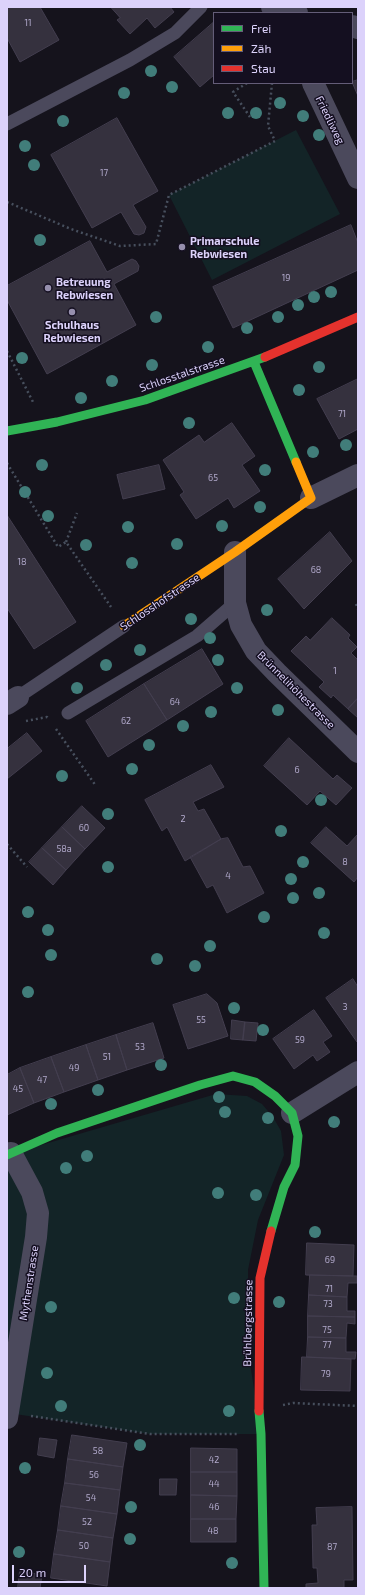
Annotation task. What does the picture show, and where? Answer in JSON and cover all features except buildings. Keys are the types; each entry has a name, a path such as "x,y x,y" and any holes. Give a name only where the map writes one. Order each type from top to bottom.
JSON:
{"street":[{"path":"272,7 293,12"},
{"name":"Friedliweg","path":"313,84 358,178"},
{"name":"Schlosstalstrasse","path":"7,431 57,422 145,400 254,362 358,317"},
{"path":"254,362 311,498"},
{"name":"Schlosshofstrasse","path":"124,626 235,552 311,498 358,475"},
{"name":"Brünnelihöhestrasse","path":"235,552 235,603 241,625 256,651 277,674 358,752"},
{"path":"9,1154 58,1133 200,1085 233,1076 255,1082 275,1096 292,1113 358,1072"},
{"name":"Brühlbergstrasse","path":"264,1588 261,1434 259,1408 260,1278 273,1221 284,1188 295,1165 298,1136 292,1113"},
{"name":"Mythenstrasse","path":"7,1415 36,1237 38,1213 32,1192 9,1154"}],"lane":[{"path":"7,124 130,60 175,33 201,7"},
{"path":"68,713 197,636 235,603"},
{"name":"Schlosshofstrasse","path":"12,701 124,626"}],"path":[{"path":"245,84 233,92 250,117"},
{"path":"7,202 120,246 156,244 169,195 275,141 268,126 272,84"},
{"path":"7,351 34,404"},
{"path":"7,463 58,547 66,542 77,514"},
{"path":"66,542 124,626"},
{"path":"356,604 358,608"},
{"path":"23,722 47,717 96,786"},
{"path":"7,844 27,866"},
{"path":"293,1403 358,1406"},
{"path":"7,1415 150,1434 261,1434"}],"shaded area":[{"path":"296,130 340,214 212,280 169,195"},
{"path":"216,1094 247,1096 262,1104 273,1117 281,1131 284,1155 258,1220 248,1270 248,1350 261,1434 150,1434 8,1413 7,1155"}],"traffic: fast":[{"path":"7,431 57,422 145,400 265,357"},
{"path":"254,362 296,462"},
{"path":"7,1155 57,1133 200,1085 233,1076 255,1082 275,1096 292,1113 298,1136 295,1165 284,1187 271,1231"},
{"path":"259,1411 261,1434 264,1588"}],"traffic: slow":[{"path":"124,626 235,552 311,498 296,462"}],"traffic: jam":[{"path":"265,357 358,317"},
{"path":"259,1411 260,1278 271,1231"}],"place":[{"name":"Primarschule Rebwiesen","path":"182,247"},
{"name":"Betreuung Rebwiesen","path":"48,288"},
{"name":"Schulhaus Rebwiesen","path":"72,312"}]}
